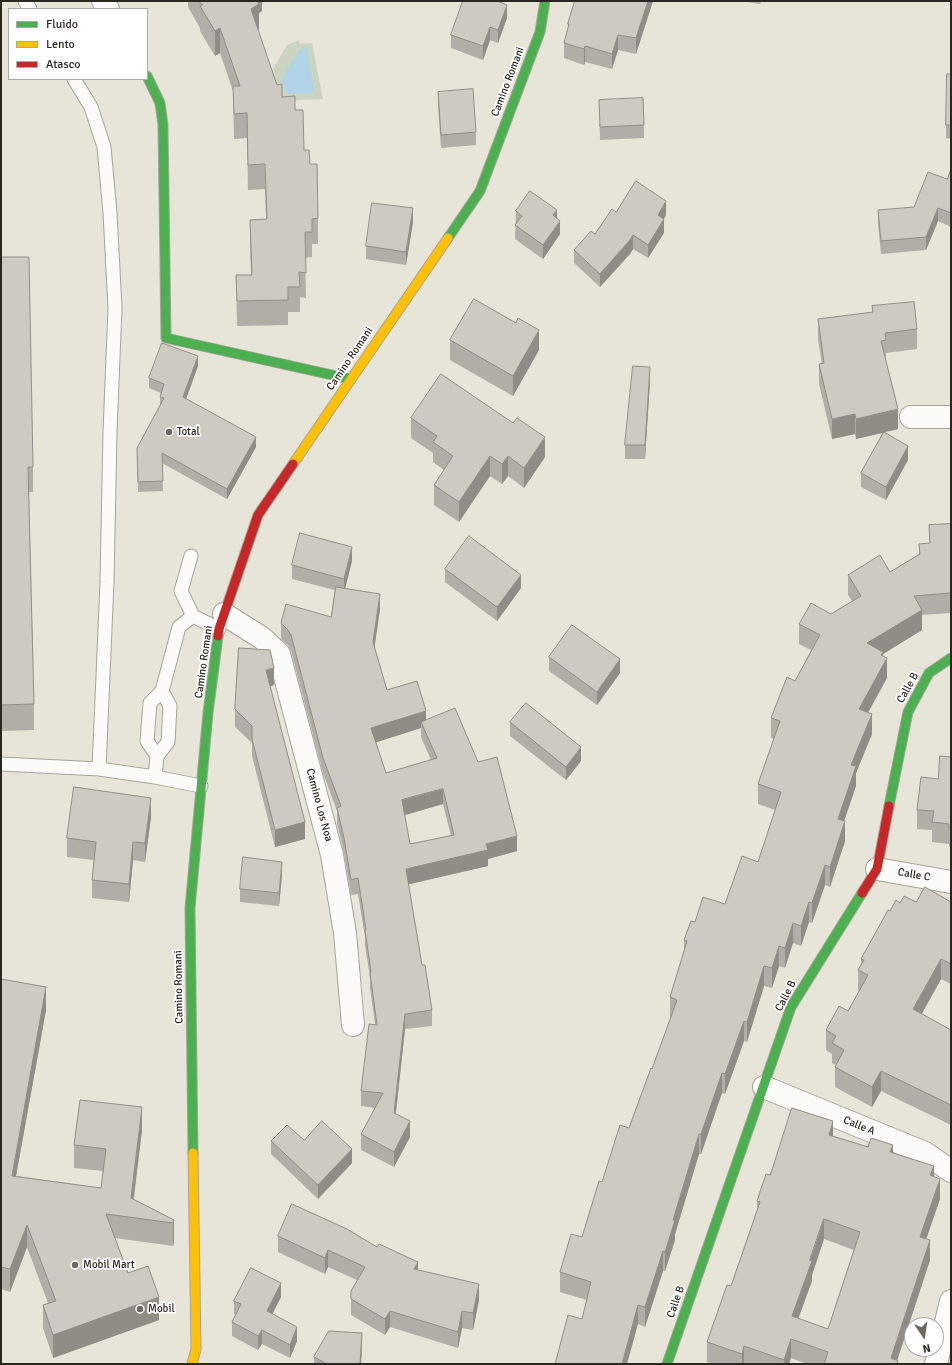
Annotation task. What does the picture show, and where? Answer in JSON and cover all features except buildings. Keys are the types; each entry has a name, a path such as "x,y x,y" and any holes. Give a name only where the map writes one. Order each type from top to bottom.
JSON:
{"street":[{"name":"Camino Romani","path":"192,1364 196,1350 190,908 208,714 222,621 258,515 480,191 540,32 545,1"},
{"path":"148,78 160,103 163,125 166,338 350,380"},
{"path":"912,417 951,417"},
{"name":"Camino Los Noa","path":"222,621 262,638 279,654 332,855 345,933 353,1025"},
{"name":"Calle B","path":"667,1364 791,1007 876,869 908,712 929,673 951,658"},
{"name":"Calle C","path":"876,869 951,882"},
{"name":"Calle A","path":"764,1087 926,1153 951,1171"},
{"path":"936,1364 951,1300"}],"lane":[{"path":"75,80 91,107 104,147 110,213 115,308 110,432 107,582 99,769"},
{"path":"191,556 181,591 193,616"},
{"path":"157,756 147,741 150,703 162,691 179,627 193,616 222,621"},
{"path":"155,777 157,756 168,742 170,706 162,691"},
{"path":"1,764 99,769 155,777 202,786"}],"green space":[{"path":"299,40 300,44 312,43 323,99 277,101 271,81 275,78 273,69 287,45"}],"water":[{"path":"307,48 314,93 287,94 282,79 299,50"}],"traffic: fast":[{"path":"448,238 480,191 540,32 545,1"},
{"path":"148,78 160,103 163,125 166,338 350,379"},
{"path":"193,1153 190,908 208,713 218,636"},
{"path":"889,806 908,712 929,673 951,658"},
{"path":"667,1364 791,1007 862,893"}],"traffic: slow":[{"path":"293,464 448,238"},
{"path":"192,1364 196,1349 193,1153"}],"traffic: jam":[{"path":"218,636 219,629 258,515 293,464"},
{"path":"862,893 877,869 889,806"}],"place":[{"name":"Total","path":"169,432"},
{"name":"Mobil Mart","path":"75,1265"},
{"name":"Mobil","path":"140,1309"}]}
